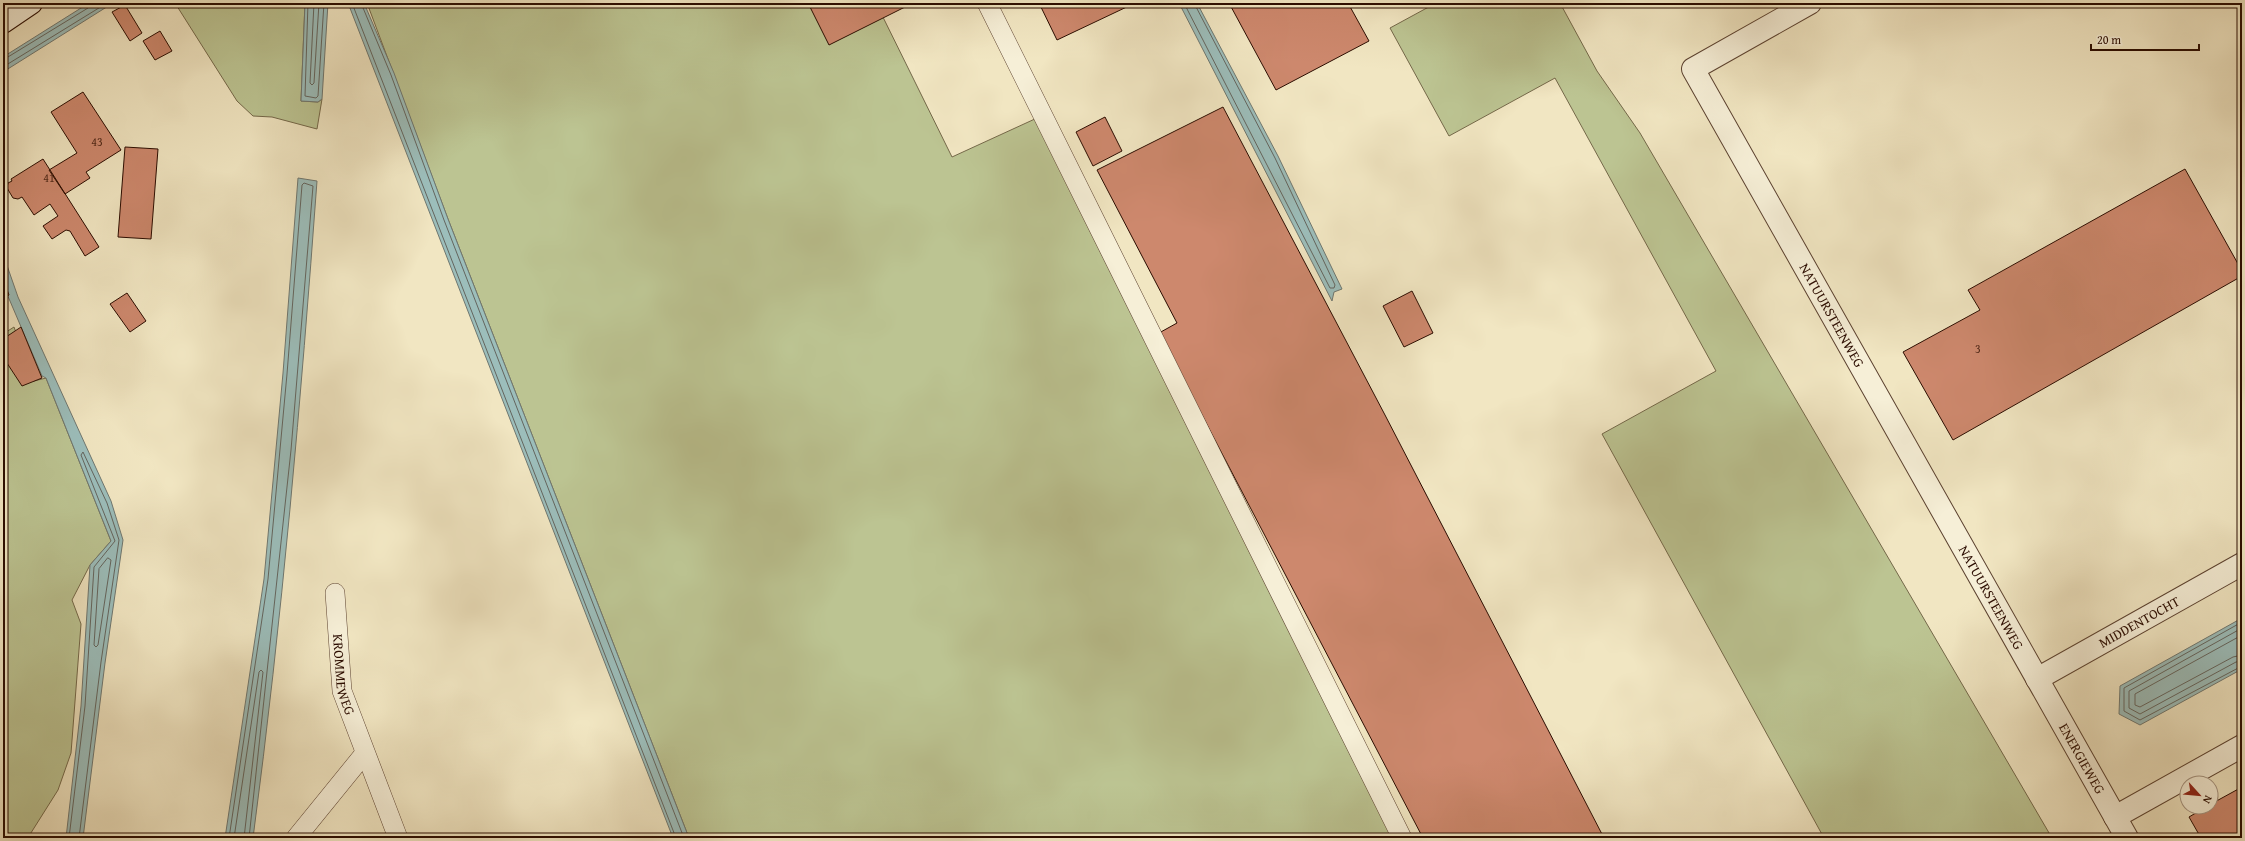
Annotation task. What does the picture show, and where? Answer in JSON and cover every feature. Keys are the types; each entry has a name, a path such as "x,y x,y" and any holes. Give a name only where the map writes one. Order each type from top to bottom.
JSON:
{"street":[{"path":"3,22 31,3"},
{"name":"NATUURSTEENWEG","path":"1810,3 1693,69 2036,679"},
{"name":"MIDDENTOCHT","path":"2036,679 2242,564"},
{"name":"ENERGIEWEG","path":"2036,679 2127,838"},
{"path":"2115,817 2242,746"}],"lane":[{"path":"987,3 1402,838"},
{"name":"KROMMEWEG","path":"335,593 342,691 398,838"},
{"path":"296,838 365,753"}],"green space":[{"path":"175,3 305,3 301,101 318,102 322,99 317,129 272,117 253,116 237,101"},
{"path":"367,3 876,3 952,157 1037,118 1393,838 689,838 448,219"},
{"path":"1436,3 1560,3 1597,71 1640,133 2052,838 1824,838 1602,434 1716,371 1555,78 1449,136 1390,28"},
{"path":"14,327 34,381 46,378 111,541 90,565 72,600 81,624 71,753 58,790 29,836 3,838 3,334"}],"water":[{"path":"89,3 113,3 3,72 3,57"},
{"path":"305,3 328,3 322,99 318,102 301,101"},
{"path":"348,3 364,3 394,73 448,219 689,838 673,838"},
{"path":"1179,3 1197,3 1278,156 1342,289 1334,292 1332,301"},
{"path":"298,178 317,181 290,510 273,674 253,838 225,838 264,579 283,373"},
{"path":"3,254 18,297 111,501 123,540 105,663 83,838 66,838 81,706 90,565 111,541 46,378 42,376 7,294 3,283"},
{"path":"2242,618 2242,669 2140,725 2119,714 2120,686"}],"building":[{"path":"808,3 913,3 829,45"},
{"path":"1039,3 1132,3 1133,4 1057,40"},
{"path":"1229,3 1348,3 1369,41 1276,90"},
{"path":"125,5 142,33 130,41 112,12"},
{"path":"160,31 172,51 155,60 143,41"},
{"path":"83,92 121,150 86,172 90,178 65,194 49,170 77,153 51,112"},
{"path":"1223,107 1385,415 1604,838 1423,838 1159,333 1177,323 1097,170"},
{"path":"1105,117 1122,151 1093,166 1076,132"},
{"path":"125,147 158,149 151,239 118,237"},
{"path":"43,159 99,247 85,256 70,231 66,230 52,239 43,226 58,216 50,204 34,215 22,197 18,199 13,198 7,188 8,183 12,181 11,179"},
{"path":"2185,169 2242,271 2242,276 1953,440 1903,352 1980,310 1968,290"},
{"path":"3,279 9,295 3,299"},
{"path":"1412,291 1433,333 1404,347 1383,306"},
{"path":"127,293 146,321 130,332 110,304"},
{"path":"21,327 42,378 22,386 3,357 3,339"},
{"path":"2242,787 2242,838 2201,838 2189,817 2192,815 2219,815 2219,800"}]}
